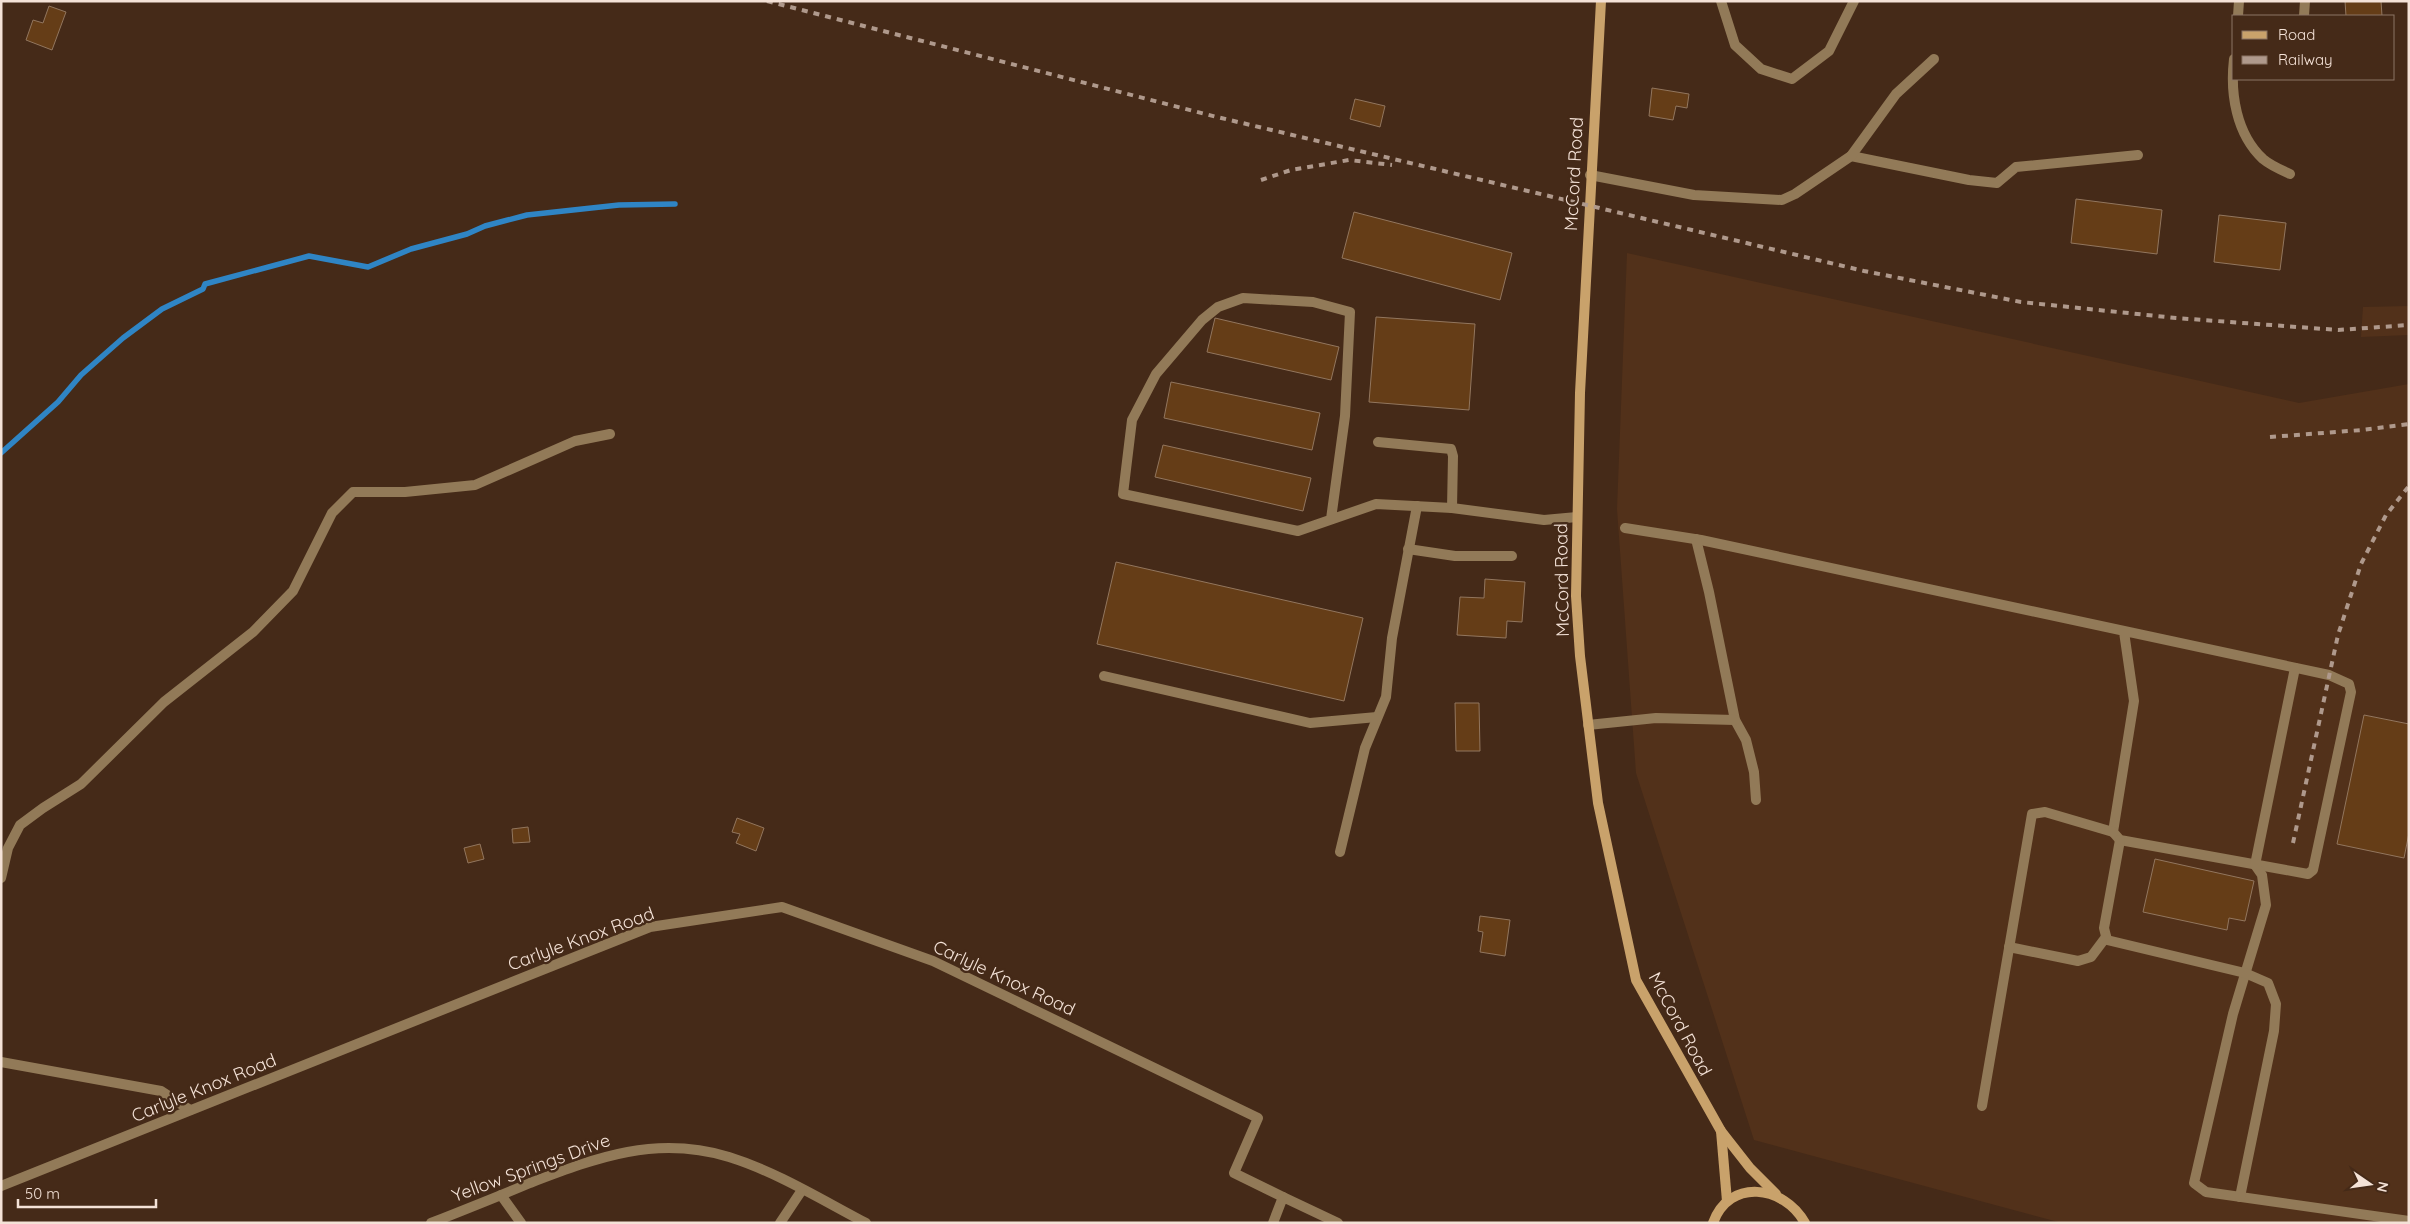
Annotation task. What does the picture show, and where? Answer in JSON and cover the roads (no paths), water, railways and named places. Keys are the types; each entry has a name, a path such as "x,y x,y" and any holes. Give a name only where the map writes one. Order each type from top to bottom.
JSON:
{"street":[{"name":"McCord Road","path":"1601,1 1580,383 1576,596 1580,656 1598,803 1636,980 1721,1131 1750,1168 1776,1194 1789,1202 1806,1223"},
{"path":"1721,1 1735,45 1761,69 1792,78 1829,51 1854,1"},
{"path":"2238,15 2239,1"},
{"path":"2304,15 2305,1"},
{"path":"1590,175 1694,195 1782,200 1795,194 1851,156 1896,94 1934,59"},
{"path":"2234,80 2234,97 2243,133 2263,159 2290,174"},
{"path":"1851,156 1969,180 1997,183 2016,167 2138,155"},
{"path":"1331,519 1345,416 1350,312 1313,302 1242,298 1218,308 1202,320 1156,374 1132,420 1123,494 1298,531 1376,504 1452,508 1544,520 1577,517"},
{"path":"1,878 8,848 20,825 80,784 164,702 254,632 293,591 332,513 353,492 406,492 475,485 575,441 610,434"},
{"path":"1378,442 1451,449 1453,456 1452,508"},
{"path":"1340,852 1365,748 1386,697 1392,638 1408,549 1418,506"},
{"path":"1625,528 1696,539 2295,668 2329,676 2349,684 2351,692 2339,750 2313,870 2308,874 2120,840 2113,832 2045,812 2032,814 1982,1106"},
{"path":"1696,539 1736,720 1746,740 1754,772 1756,800"},
{"path":"1408,549 1455,556 1512,556"},
{"path":"2113,832 2134,701 2124,632"},
{"path":"2295,668 2255,864 2262,875 2266,905 2233,1014 2194,1183 2206,1192 2409,1221"},
{"path":"1104,676 1310,723 1377,717"},
{"path":"1588,724 1656,718 1736,720"},
{"path":"2120,840 2104,928 2107,940 2245,973 2268,984 2276,1004 2274,1031 2240,1196"},
{"name":"Carlyle Knox Road","path":"1,1186 650,927 782,907 933,961 1258,1118 1234,1173 1283,1198"},
{"path":"2009,947 2078,961 2091,957 2106,937"},
{"path":"1,1062 161,1091 190,1110"},
{"name":"McCord Road","path":"1721,1131 1727,1201"},
{"name":"Yellow Springs Drive","path":"432,1223 607,1155 640,1149 668,1148 688,1149 728,1157 753,1166 866,1223"},
{"path":"780,1223 802,1190"},
{"path":"1712,1221 1727,1201 1747,1193 1776,1194"},
{"path":"501,1195 522,1223"},
{"path":"1273,1223 1283,1198 1338,1223"}],"waterway":[{"path":"1,453 58,402 81,375 123,338 162,309 203,289 205,284 309,256 368,267 411,249 527,215 619,205 675,204"}],"railway":[{"path":"767,1 1217,117 1864,271 2021,302 2176,318 2338,330 2409,325"},
{"path":"1261,180 1291,170 1349,160 1392,165"},
{"path":"2270,437 2362,430 2409,424"},
{"path":"2293,843 2338,635 2361,564 2386,515 2409,486"}]}
